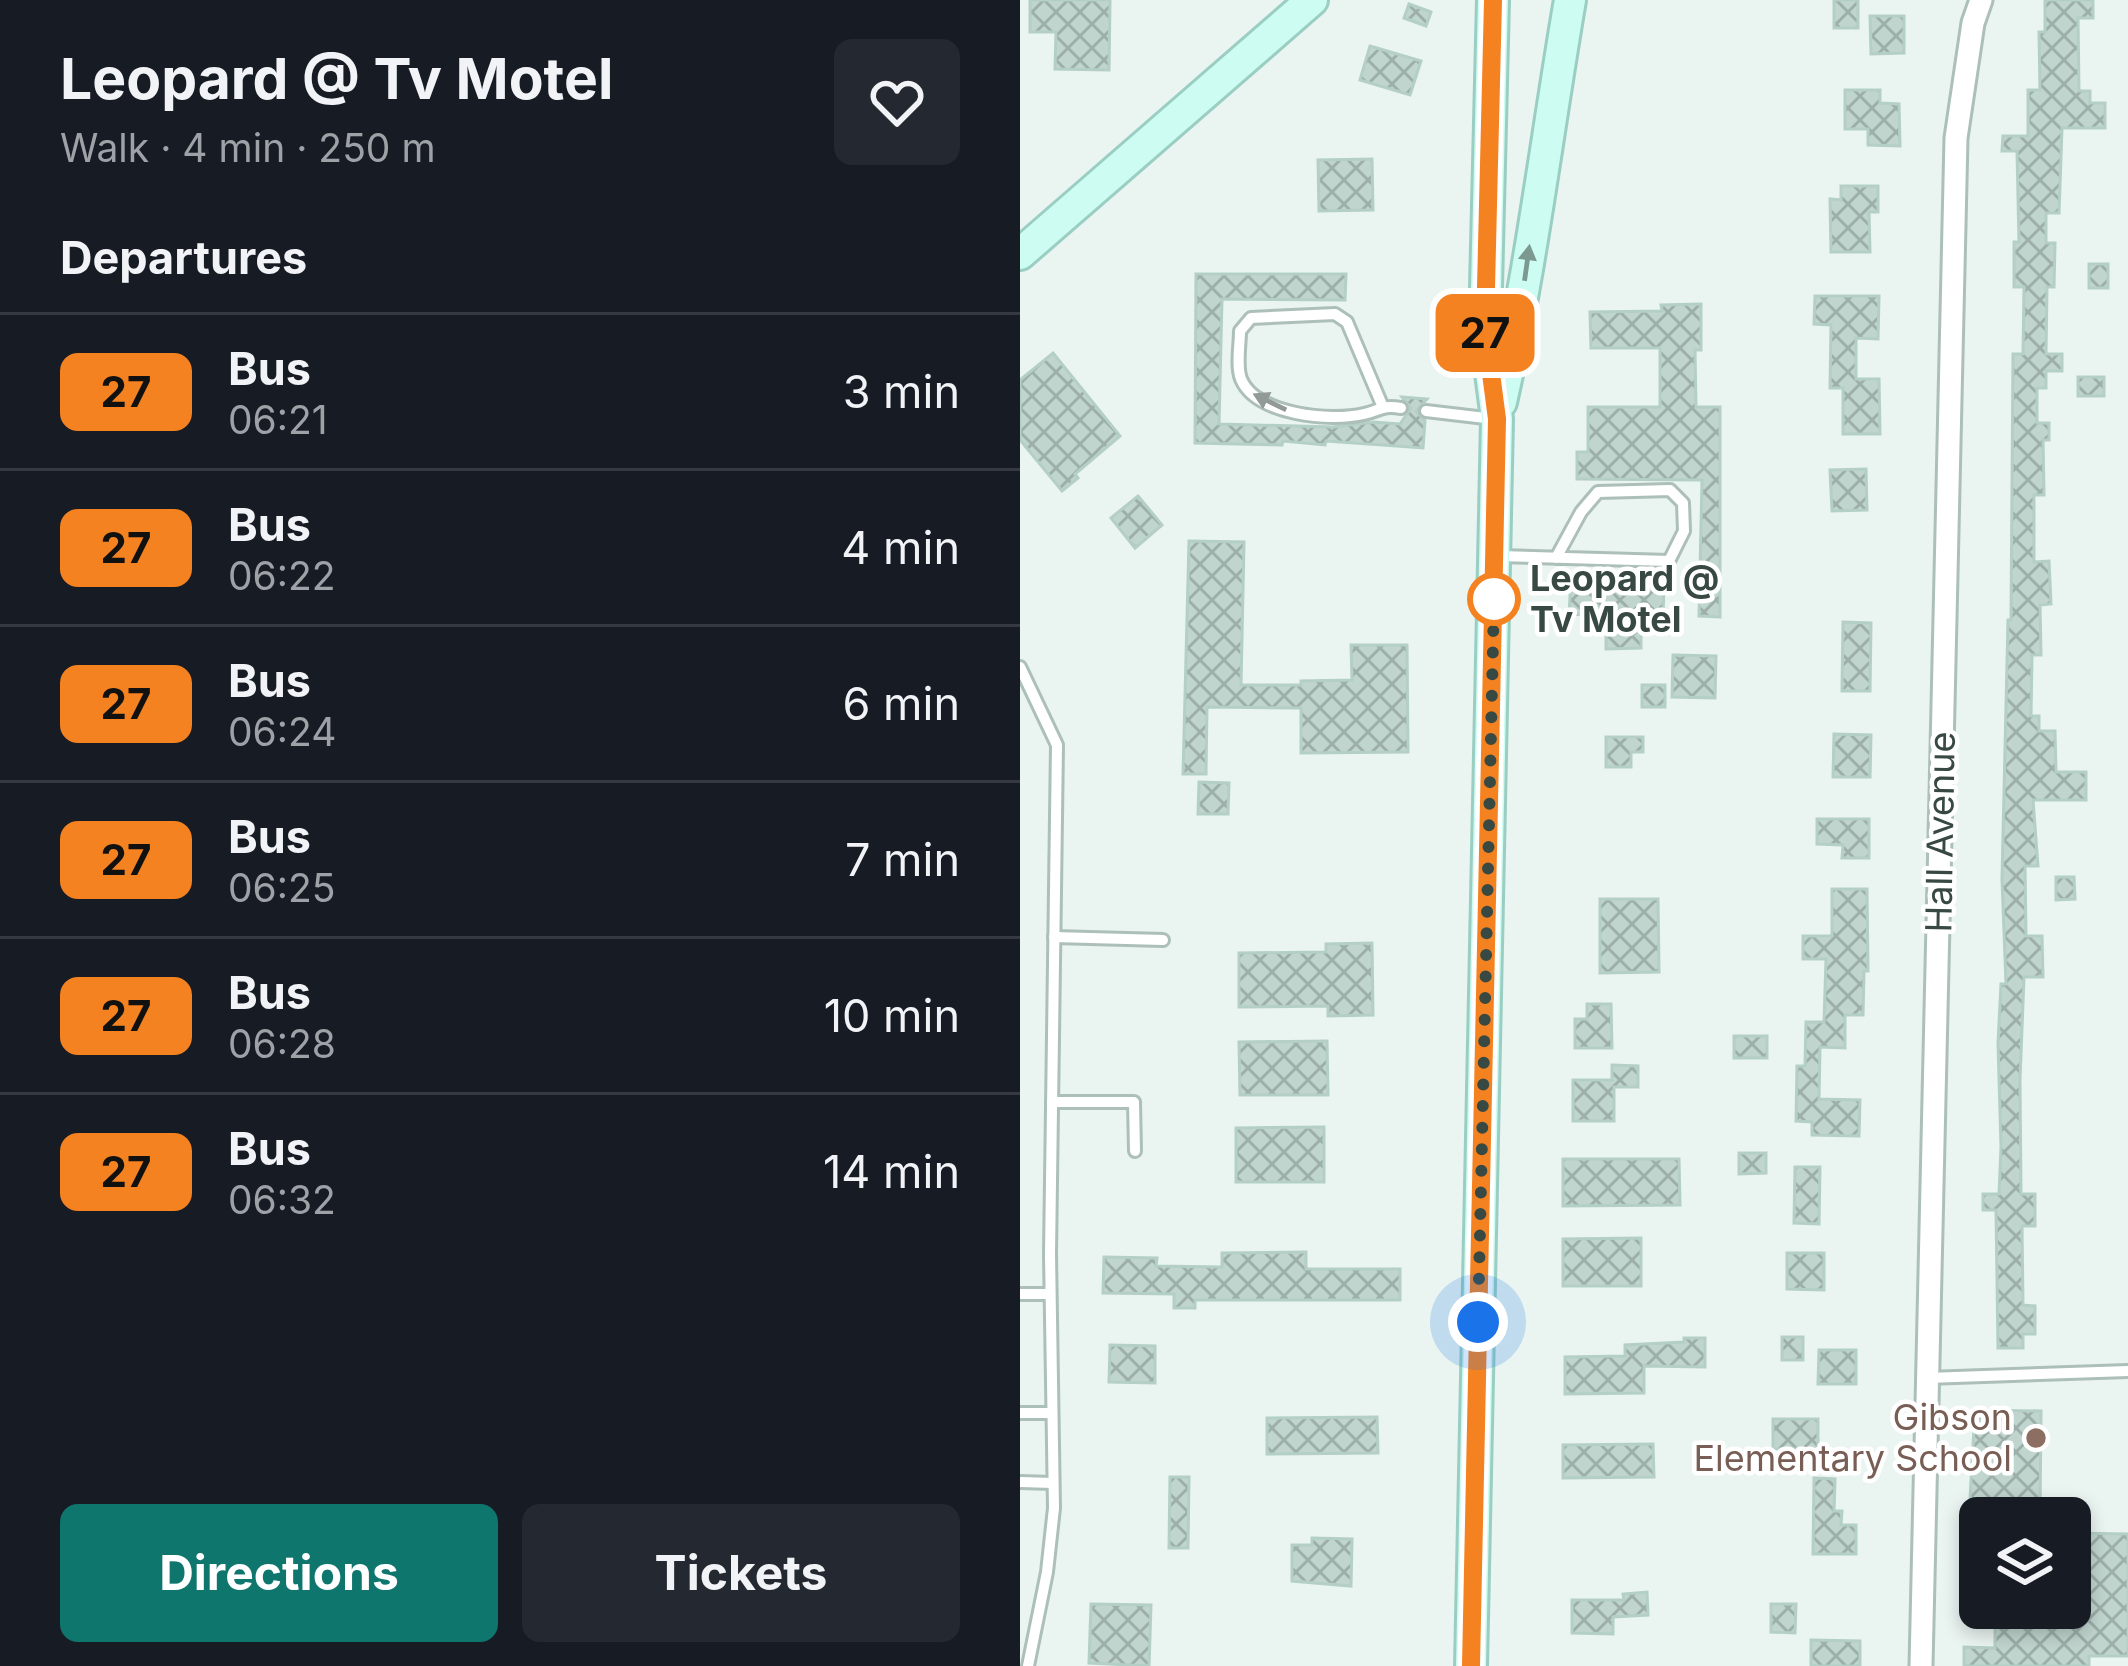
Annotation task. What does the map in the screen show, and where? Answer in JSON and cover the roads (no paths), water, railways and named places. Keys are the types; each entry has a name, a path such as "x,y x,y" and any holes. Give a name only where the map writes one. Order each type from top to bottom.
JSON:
{"main road":[{"path":"1020,254 1312,0"},
{"path":"1471,1666 1497,419 1485,328 1493,0"},
{"path":"1497,419 1519,322 1570,0"}],"street":[{"name":"Hall Avenue","path":"1921,1666 1956,138 1973,23 1981,0"}],"lane":[{"path":"1382,405 1347,322 1335,314 1251,318 1240,331 1240,377 1256,400 1297,414 1364,414 1382,405 1401,408"},
{"path":"1426,411 1497,419"},
{"path":"1495,556 1556,558 1669,561 1684,531 1683,503 1670,490 1598,492 1581,512 1556,558"},
{"path":"1020,668 1058,745 1050,1294 1053,1483 1047,1572 1028,1666"},
{"path":"1054,938 1163,940"},
{"path":"1052,1102 1134,1102 1136,1151"},
{"path":"1020,1294 1050,1294"},
{"path":"1927,1378 2128,1371"},
{"path":"1020,1413 1052,1414"},
{"path":"1020,1482 1053,1483"}],"place":[{"name":"Leopard @ Tv Motel","path":"1494,599"},
{"name":"Gibson Elementary School","path":"2036,1438"}]}
